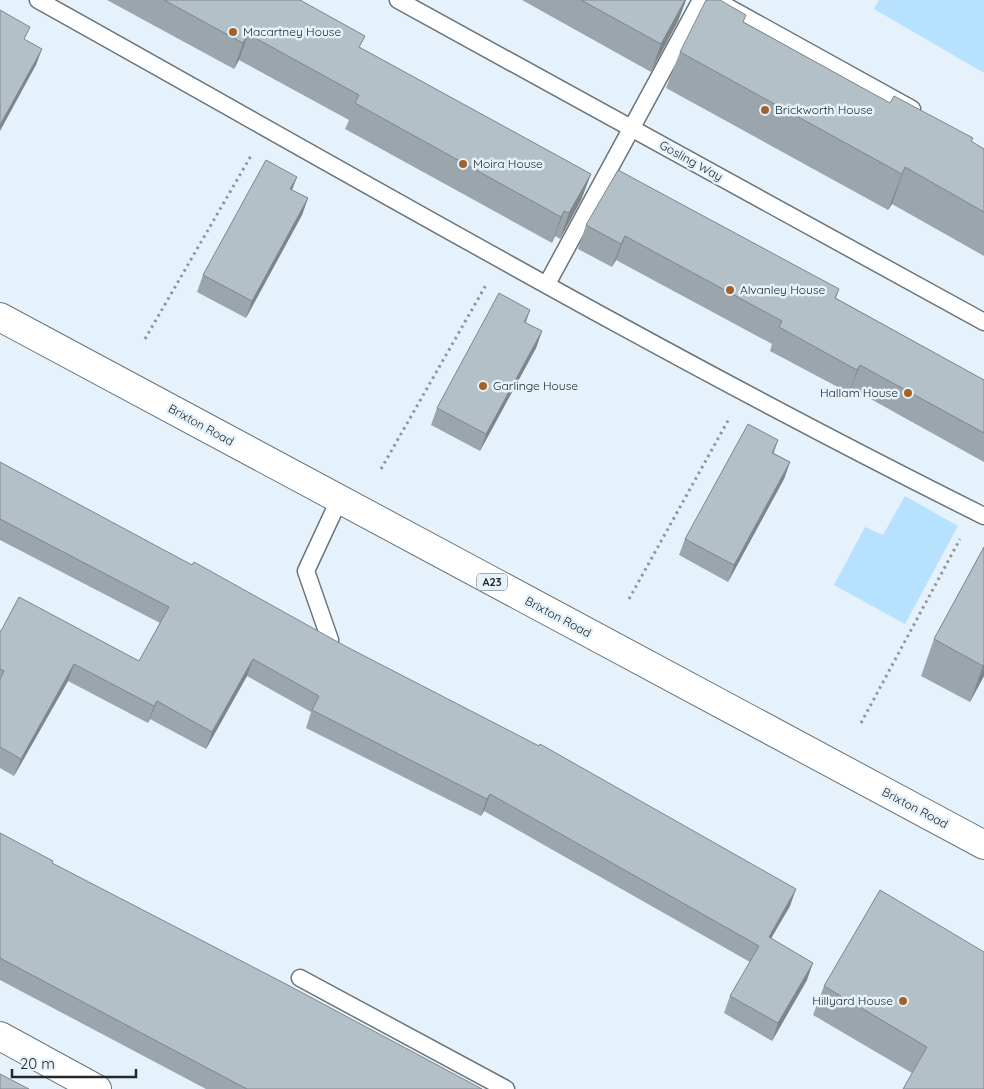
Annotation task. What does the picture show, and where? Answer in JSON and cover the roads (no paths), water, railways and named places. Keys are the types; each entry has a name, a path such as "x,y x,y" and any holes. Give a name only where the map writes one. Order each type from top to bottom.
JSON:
{"main road":[{"name":"Brixton Road","path":"0,317 984,845"},
{"path":"0,1036 97,1089"}],"lane":[{"path":"38,0 268,128 500,261 547,284 744,393 980,514"},
{"name":"Gosling Way","path":"398,0 984,322"},
{"path":"547,284 701,0"},
{"path":"715,0 923,116"},
{"path":"330,640 306,571 339,500"},
{"path":"300,978 506,1089"}],"place":[{"name":"Macartney House","path":"233,32"},
{"name":"Brickworth House","path":"765,110"},
{"name":"Moira House","path":"463,164"},
{"name":"Alvanley House","path":"730,290"},
{"name":"Garlinge House","path":"483,386"},
{"name":"Hallam House","path":"908,393"},
{"name":"Hillyard House","path":"903,1001"}]}
